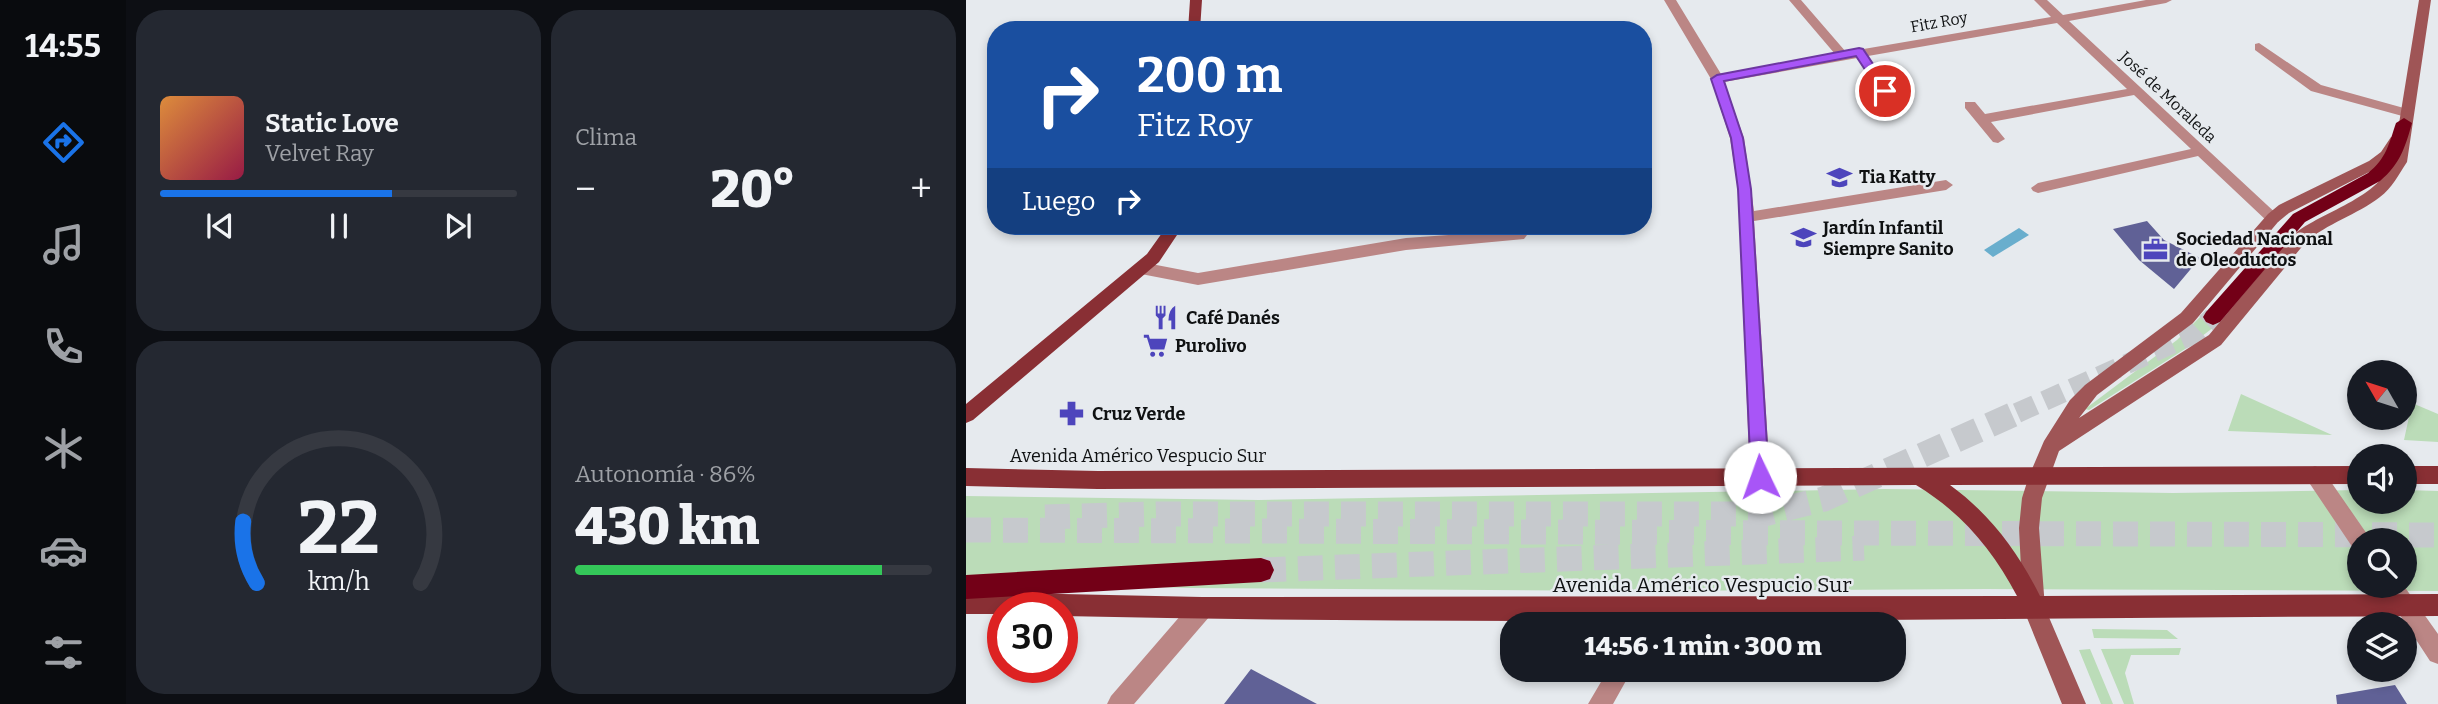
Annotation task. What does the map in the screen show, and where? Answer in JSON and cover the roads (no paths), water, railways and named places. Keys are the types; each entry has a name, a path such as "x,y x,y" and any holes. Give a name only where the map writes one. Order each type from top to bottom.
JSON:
{"highway":[{"path":"2213,317 2300,218 2374,177 2385,168 2394,158 2405,118"},
{"path":"966,587 1261,570"}],"main road":[{"path":"1195,21 1196,0"},
{"path":"2052,447 2072,430 2200,350 2226,330 2299,239 2313,226 2374,194 2388,180 2400,162 2425,0"},
{"path":"2034,608 2029,528 2032,498 2052,447 2077,405 2091,390 2187,318 2273,218 2284,209 2374,164 2386,155 2405,118"},
{"path":"966,415 1141,268 1163,247 1170,235"},
{"path":"1917,475 1954,499 1992,536 2008,559 2034,608 2074,704"},
{"name":"Avenida Américo Vespucio Sur","path":"966,477 1126,480 2347,475"},
{"path":"2417,475 2438,475"},
{"name":"Avenida Américo Vespucio Sur","path":"966,603 1500,614"},
{"name":"Avenida Américo Vespucio Sur","path":"1862,612 2034,608 2438,606"}],"street":[{"path":"1671,0 1717,79 1737,138 1746,217 1760,477"},
{"path":"1795,0 1842,55"},
{"name":"José de Moraleda","path":"2040,0 2273,218"},
{"name":"Fitz Roy","path":"1717,79 2166,0"},
{"path":"2259,47 2316,88 2405,118"},
{"path":"1859,52 1898,111"},
{"path":"1982,119 2136,91"},
{"path":"1970,105 1998,139"},
{"path":"2038,188 2201,151"},
{"path":"1746,217 1946,185"},
{"path":"1141,268 1198,279 1406,244 1519,235"},
{"path":"2315,475 2351,528"},
{"path":"2400,598 2438,653"},
{"path":"1119,704 1202,608"},
{"path":"1600,704 1614,682"}],"water":[{"path":"2019,228 2029,235 1993,257 1984,250"}],"tunnel":[{"path":"2017,413 2196,333 2213,317"},
{"path":"1045,517 1156,514 1764,514 1824,499 2021,411"},
{"path":"966,530 2438,535"},
{"path":"1261,570 1864,548"}],"place":[{"name":"Tia Katty","path":"1839,177"},
{"name":"Jardín Infantil Siempre Sanito","path":"1803,238"},
{"name":"Sociedad Nacional de Oleoductos","path":"2156,249"},
{"name":"Café Danés","path":"1166,318"},
{"name":"Purolivo","path":"1155,346"},
{"name":"Cruz Verde","path":"1072,414"}]}
